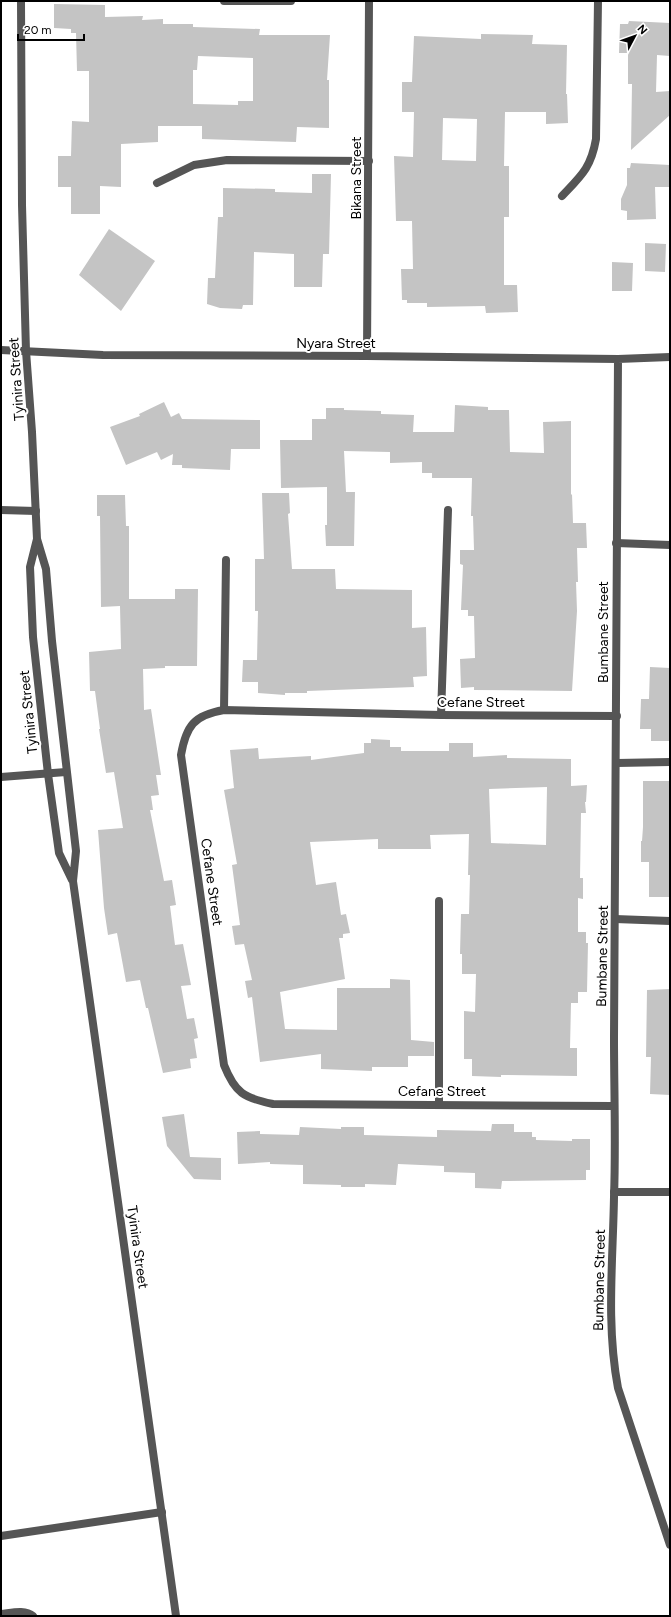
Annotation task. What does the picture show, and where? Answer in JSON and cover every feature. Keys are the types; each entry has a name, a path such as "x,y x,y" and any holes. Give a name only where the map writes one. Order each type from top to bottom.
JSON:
{"street":[{"name":"Tyinira Street","path":"21,1 22,205 26,351 32,432 37,539 46,569 52,641 76,851 72,881 176,1616"},
{"path":"224,1 291,1"},
{"name":"Bikana Street","path":"367,356 369,1"},
{"path":"562,196 584,171 590,162 594,151 596,131 598,1"},
{"path":"157,183 194,165 228,160 369,161"},
{"name":"Nyara Street","path":"1,350 103,355 618,359 670,357"},
{"name":"Bumbane Street","path":"618,359 616,543 617,763 613,1106 614,1192 611,1329 613,1361 618,1388 626,1416 670,1545"},
{"path":"1,510 36,511"},
{"path":"441,715 448,510"},
{"name":"Tyinira Street","path":"37,539 30,567 33,637 48,774 59,853 72,881"},
{"path":"616,543 670,545"},
{"path":"224,710 226,560"},
{"name":"Cefane Street","path":"613,1106 273,1104 254,1100 238,1091 230,1080 224,1065 181,755 184,738 194,721 208,713 224,710 441,715 617,716"},
{"path":"617,763 670,762"},
{"path":"1,778 66,772"},
{"path":"439,902 439,1104"},
{"path":"615,919 670,921"},
{"path":"614,1192 670,1192"},
{"path":"1,1536 162,1512"},
{"path":"1,1614 18,1612 31,1614 33,1616"}],"building":[{"path":"54,4 105,5 105,17 143,16 142,20 163,19 163,24 193,24 193,27 260,29 259,35 330,35 327,80 329,80 329,128 297,127 296,142 202,139 202,126 158,126 158,142 121,144 121,187 100,186 100,214 71,214 71,187 58,187 58,156 71,156 72,121 89,122 89,71 77,71 76,33 71,33 71,29 54,28","holes":["198,56 253,58 253,101 238,101 238,105 193,104 193,70 197,70"]},
{"path":"629,21 670,23 670,56 657,55 656,92 670,91 670,115 631,150 632,84 628,84 628,53 619,53 620,24 628,24"},
{"path":"481,34 533,35 532,44 567,45 566,94 568,123 546,124 546,112 505,112 504,166 509,166 509,217 504,217 504,285 517,285 518,312 486,313 485,306 427,307 427,303 407,303 407,300 402,300 401,269 413,269 412,221 396,221 394,156 413,157 414,112 402,112 402,82 412,82 414,36 481,39","holes":["443,118 477,119 476,161 442,160"]},
{"path":"631,163 670,165 670,187 655,187 656,219 627,220 627,211 621,210 621,199 627,185 627,168 630,168"},
{"path":"312,174 331,174 329,254 323,254 322,287 294,287 294,254 254,252 253,305 243,305 242,309 220,308 207,304 208,278 215,278 218,217 223,217 223,188 275,189 275,192 312,193"},
{"path":"109,229 155,261 121,311 79,275"},
{"path":"645,243 666,244 665,272 645,271"},
{"path":"612,262 633,263 632,291 612,291"},
{"path":"164,402 171,417 179,413 182,419 260,420 260,449 231,449 230,470 182,468 182,465 172,465 173,454 161,460 157,452 126,465 110,427 140,416 139,414"},
{"path":"455,405 488,407 488,410 509,410 510,452 544,453 543,422 571,421 571,495 572,494 573,523 586,523 587,548 577,548 577,611 572,691 474,690 474,687 461,688 460,659 475,658 474,616 468,616 468,610 461,610 463,565 460,564 460,550 474,550 473,516 471,516 472,478 432,478 432,473 422,473 422,462 390,463 390,452 344,451 346,492 355,492 354,546 326,546 325,525 327,525 327,487 281,488 280,440 312,440 312,419 326,419 326,408 381,411 381,414 414,415 413,432 454,432"},
{"path":"262,493 289,493 290,513 288,514 292,569 335,569 336,589 412,590 412,628 426,627 427,676 413,677 414,687 307,691 307,693 285,693 285,695 258,693 258,682 242,682 243,660 257,660 258,611 255,611 255,559 264,559"},
{"path":"97,495 125,495 126,526 129,526 129,599 175,599 175,589 198,589 197,666 165,666 165,668 143,669 144,710 151,709 161,775 156,775 159,795 151,796 153,810 150,810 164,881 172,880 176,905 170,906 175,945 183,944 191,985 181,986 187,1019 194,1018 198,1038 194,1039 197,1058 190,1059 191,1068 163,1073 140,980 126,982 117,933 108,935 104,908 98,830 123,828 114,772 106,773 95,691 90,691 89,652 121,649 120,606 101,607 100,516 97,516"},
{"path":"650,667 670,668 670,741 651,741 651,729 640,729 641,699 649,699"},
{"path":"371,739 390,740 390,747 401,747 401,751 449,751 449,743 473,743 473,757 507,755 507,758 571,759 571,786 587,785 585,802 586,813 581,813 580,878 583,878 583,899 578,898 578,932 586,932 586,943 588,943 587,992 578,992 578,1003 571,1003 570,1048 577,1048 577,1076 472,1076 472,1059 464,1059 464,1011 475,1012 476,974 462,974 462,954 460,954 461,914 469,914 469,834 430,835 431,849 378,849 378,839 310,842 316,885 336,882 341,915 346,914 350,933 343,934 343,938 339,938 345,979 280,992 285,1029 337,1030 337,988 390,988 390,979 410,980 411,1040 434,1042 434,1056 408,1056 408,1067 372,1067 372,1071 321,1069 321,1054 260,1062 252,997 248,998 245,981 252,980 244,944 235,945 232,926 240,925 232,865 237,864 224,790 234,788 230,750 258,748 259,759 311,756 311,760 364,753 364,743 371,743","holes":["547,787 546,845 491,843 489,789"]},
{"path":"643,781 670,781 670,897 649,897 649,862 641,862"},
{"path":"670,989 670,1095 650,1094 651,1057 646,1057 647,990"},
{"path":"184,1114 190,1157 221,1158 221,1180 194,1179 167,1146 162,1117"},
{"path":"492,1124 514,1124 514,1132 532,1132 532,1137 536,1137 536,1140 572,1141 572,1139 590,1139 590,1170 586,1170 586,1180 502,1181 501,1189 475,1188 475,1173 444,1172 444,1166 398,1164 396,1185 365,1184 365,1187 341,1187 341,1185 303,1184 303,1165 270,1164 270,1162 238,1164 237,1132 260,1131 260,1134 299,1135 300,1127 341,1129 341,1127 364,1127 364,1135 437,1137 437,1130 491,1131"}]}
